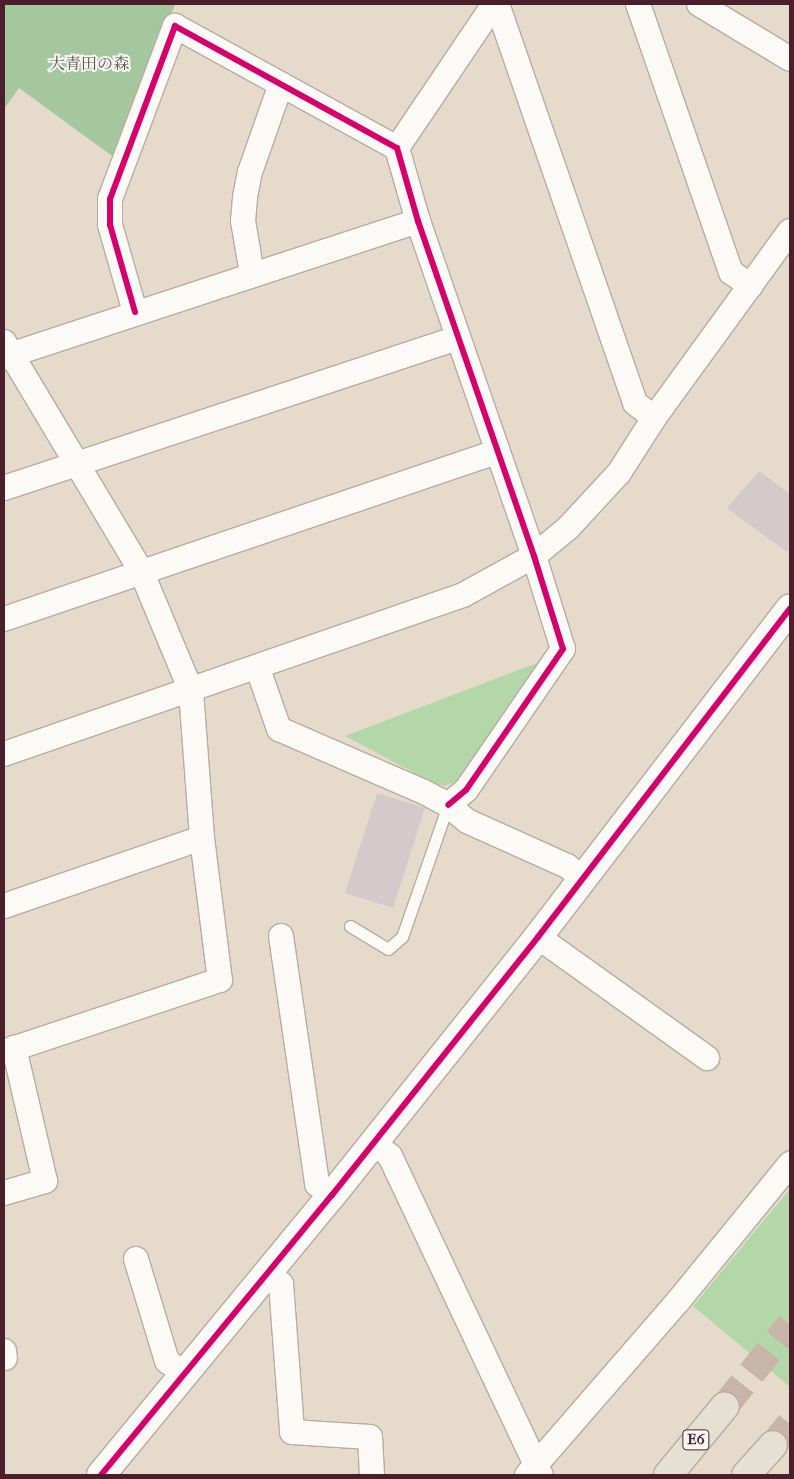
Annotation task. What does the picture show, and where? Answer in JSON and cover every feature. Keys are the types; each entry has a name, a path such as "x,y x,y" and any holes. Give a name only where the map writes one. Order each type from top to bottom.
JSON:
{"highway":[{"name":"E6","path":"668,1475 725,1406"},
{"path":"746,1475 773,1445"}],"street":[{"path":"397,148 496,4"},
{"path":"496,4 635,403 654,418"},
{"path":"638,4 731,272 750,286"},
{"path":"699,4 790,60"},
{"path":"135,312 110,225 110,199 176,26 397,148 418,221 496,452 534,556 563,649 466,790 448,804"},
{"path":"252,274 243,221 245,197 250,172 281,84"},
{"path":"4,1193 45,1181 9,1050 220,980 202,838 191,691 142,573 7,351 418,221"},
{"path":"4,754 258,669 463,595 534,556 568,528 619,473 654,418 790,231"},
{"path":"4,488 458,338"},
{"path":"4,619 496,452"},
{"path":"102,1475 332,1196 787,620"},
{"path":"258,669 279,729 448,804 467,821 567,866 583,878"},
{"path":"4,906 202,838"},
{"path":"281,936 317,1184 332,1196"},
{"path":"538,937 707,1058"},
{"path":"374,1142 390,1156 535,1472 680,1300 790,1164"},
{"path":"136,1259 167,1361 184,1374"},
{"path":"268,1272 281,1284 292,1432 370,1437 372,1475"}],"lane":[{"path":"350,926 388,949 402,937 448,804"}],"green space":[{"name":"大青田の森","path":"4,4 175,4 119,161 19,88 4,109"},
{"path":"545,660 456,782 444,786 435,784 345,736"},
{"path":"790,1189 790,1387 693,1306"}],"building":[{"path":"759,471 790,494 790,548 787,552 727,508"},
{"path":"377,793 425,808 393,908 345,893"}],"tunnel":[{"path":"725,1406 790,1325"},
{"path":"773,1445 790,1424"}],"cycle path":[{"path":"135,312 110,225 110,199 175,26 397,148 418,221 534,556 563,649 466,790 448,805"},
{"path":"101,1475 332,1195 538,937 790,608"}]}
